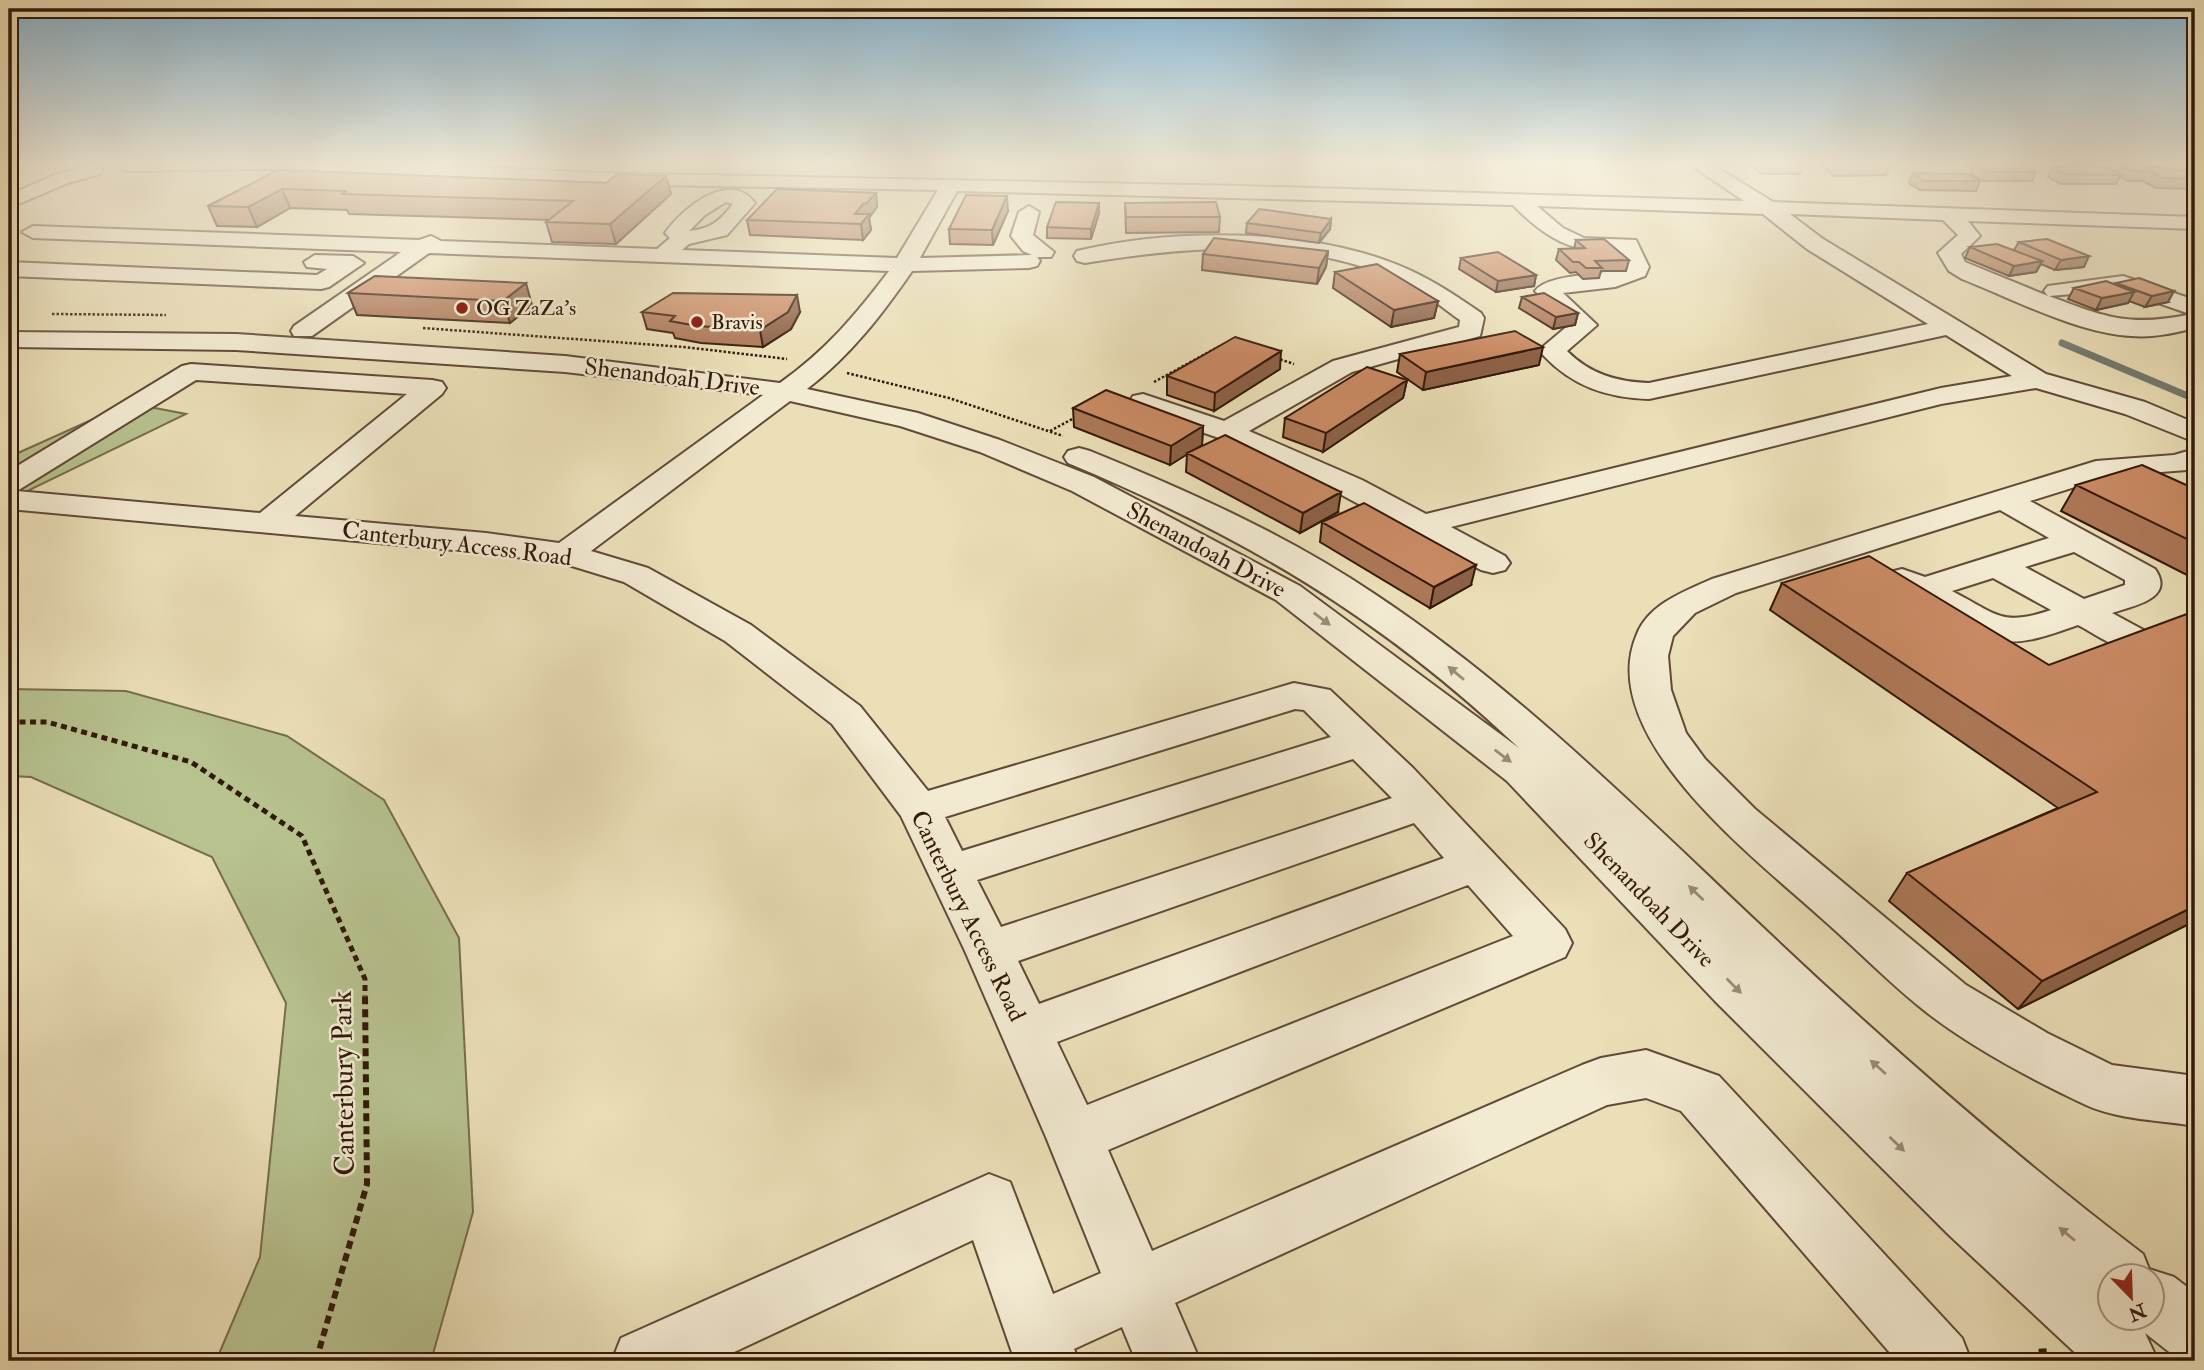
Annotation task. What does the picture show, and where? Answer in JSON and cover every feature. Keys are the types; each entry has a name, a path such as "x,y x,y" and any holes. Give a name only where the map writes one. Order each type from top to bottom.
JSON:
{"street":[{"path":"218,277 248,259 277,232 297,227"},
{"path":"377,227 559,232"},
{"path":"566,554 798,382 857,330 904,265 926,227"},
{"path":"1025,227 1022,236 1031,246 1055,262"},
{"path":"1547,227 1572,243 1592,247 1640,227"},
{"path":"1642,227 1637,271 1622,279 1553,287 1547,291 1585,325 1552,350 1577,371 1606,387 1649,391 1951,326"},
{"path":"1793,227 1815,244 2038,380 2135,408 2190,457"},
{"path":"1962,227 1969,236 1949,253 1957,266 2023,296 2109,327 2156,328 2195,321"},
{"path":"303,331 449,230"},
{"path":"33,232 97,235 277,232 424,247 904,265 1055,262 1158,243 1211,242 1283,247 1350,257 1407,276 1461,307 1472,318 1471,331 1447,339 1400,347 1326,374 1255,418 1226,431"},
{"path":"18,269 97,235"},
{"path":"662,256 683,238"},
{"path":"9,250 354,263 321,282 18,269"},
{"path":"76,271 37,293 95,295 136,274"},
{"path":"337,273 384,276"},
{"path":"2023,296 2123,283 2195,308"},
{"name":"Shenandoah Drive","path":"9,324 303,331 688,355 798,382 946,411 1072,454 1179,498 1310,568 1421,644 1551,752 1877,1066 2069,1236 2103,1262"},
{"name":"Shenandoah Drive","path":"9,339 236,342 798,382 1002,451 1083,484 1287,593 1522,771 1733,986 1969,1214 2117,1348 2126,1361"},
{"path":"9,484 191,372 432,387 267,524"},
{"path":"1421,524 1941,396 2038,380"},
{"path":"1144,394 1351,487 1493,563"},
{"path":"2190,457 2107,467 1724,586 1682,605 1655,633 1649,656 1651,690 1667,736 1690,769 1741,820 1948,1000 2028,1049 2106,1088 2195,1101"},
{"name":"Canterbury Access Road","path":"9,500 486,543 566,554 636,575 738,633 846,715 919,809 989,951 1074,1137 1168,1361"},
{"path":"1850,547 1920,590 2003,631 2027,630 2142,592 2143,576 2080,539 2004,500"},
{"path":"1920,590 2080,539"},
{"path":"1997,566 2136,641"},
{"path":"919,809 1294,696 1316,699 1422,804 1548,943 1074,1137"},
{"path":"949,872 1360,742"},
{"path":"989,951 1422,804"},
{"path":"1024,1032 1476,864"},
{"path":"644,1361 989,1202 1042,1347 1136,1289 1601,1082 1646,1074 1700,1093 1939,1361"},
{"path":"2166,1311 2195,1333"}],"path":[{"path":"1144,394 1223,346"},
{"path":"1269,356 1304,367"},
{"path":"1049,432 1081,415"},
{"name":"Canterbury Park","path":"9,722 47,722 191,762 302,836 365,979 367,1184 316,1361"}],"green space":[{"path":"129,403 186,414 9,500 9,457"},
{"path":"9,689 126,691 287,736 384,800 459,938 473,1212 431,1361 216,1361 260,1257 286,1003 212,857 31,777 9,776"}],"building":[{"path":"950,227 993,227 992,230 949,229"},
{"path":"1047,227 1092,227 1091,229"},
{"path":"1276,227 1325,227 1321,233"},
{"path":"1214,238 1328,251 1319,268 1203,254"},
{"path":"1604,239 1629,260 1595,261 1602,268 1586,268 1579,262 1573,262 1559,249 1585,248 1576,240"},
{"path":"2047,239 2089,256 2061,260 2019,242"},
{"path":"1997,244 2042,261 2014,266 1970,247"},
{"path":"1498,252 1536,275 1498,281 1461,258"},
{"path":"1377,264 1438,301 1394,310 1335,272"},
{"path":"375,276 526,283 503,301 348,293"},
{"path":"2139,278 2174,291 2152,296 2116,283"},
{"path":"2106,281 2134,292 2102,298 2074,288"},
{"path":"673,293 797,295 788,312 760,330 697,326 670,321 675,316 642,312"},
{"path":"1544,293 1578,313 1556,317 1522,297"},
{"path":"1515,331 1543,347 1426,372 1400,354"},
{"path":"1235,337 1281,351 1215,393 1167,376"},
{"path":"1367,367 1407,380 1326,433 1285,418"},
{"path":"1106,390 1203,426 1171,446 1073,408"},
{"path":"1225,435 1341,492 1303,513 1187,453"},
{"path":"2142,465 2195,489 2195,543 2076,485"},
{"path":"1364,503 1476,565 1434,587 1322,522"},
{"path":"1869,556 2049,665 2195,611 2195,906 2042,981 1907,873 2097,792 1782,583"}],"waterway":[{"path":"2062,343 2195,399"}],"place":[{"name":"OG ZaZa's","path":"462,308"},
{"name":"Bravis","path":"697,322"}]}
